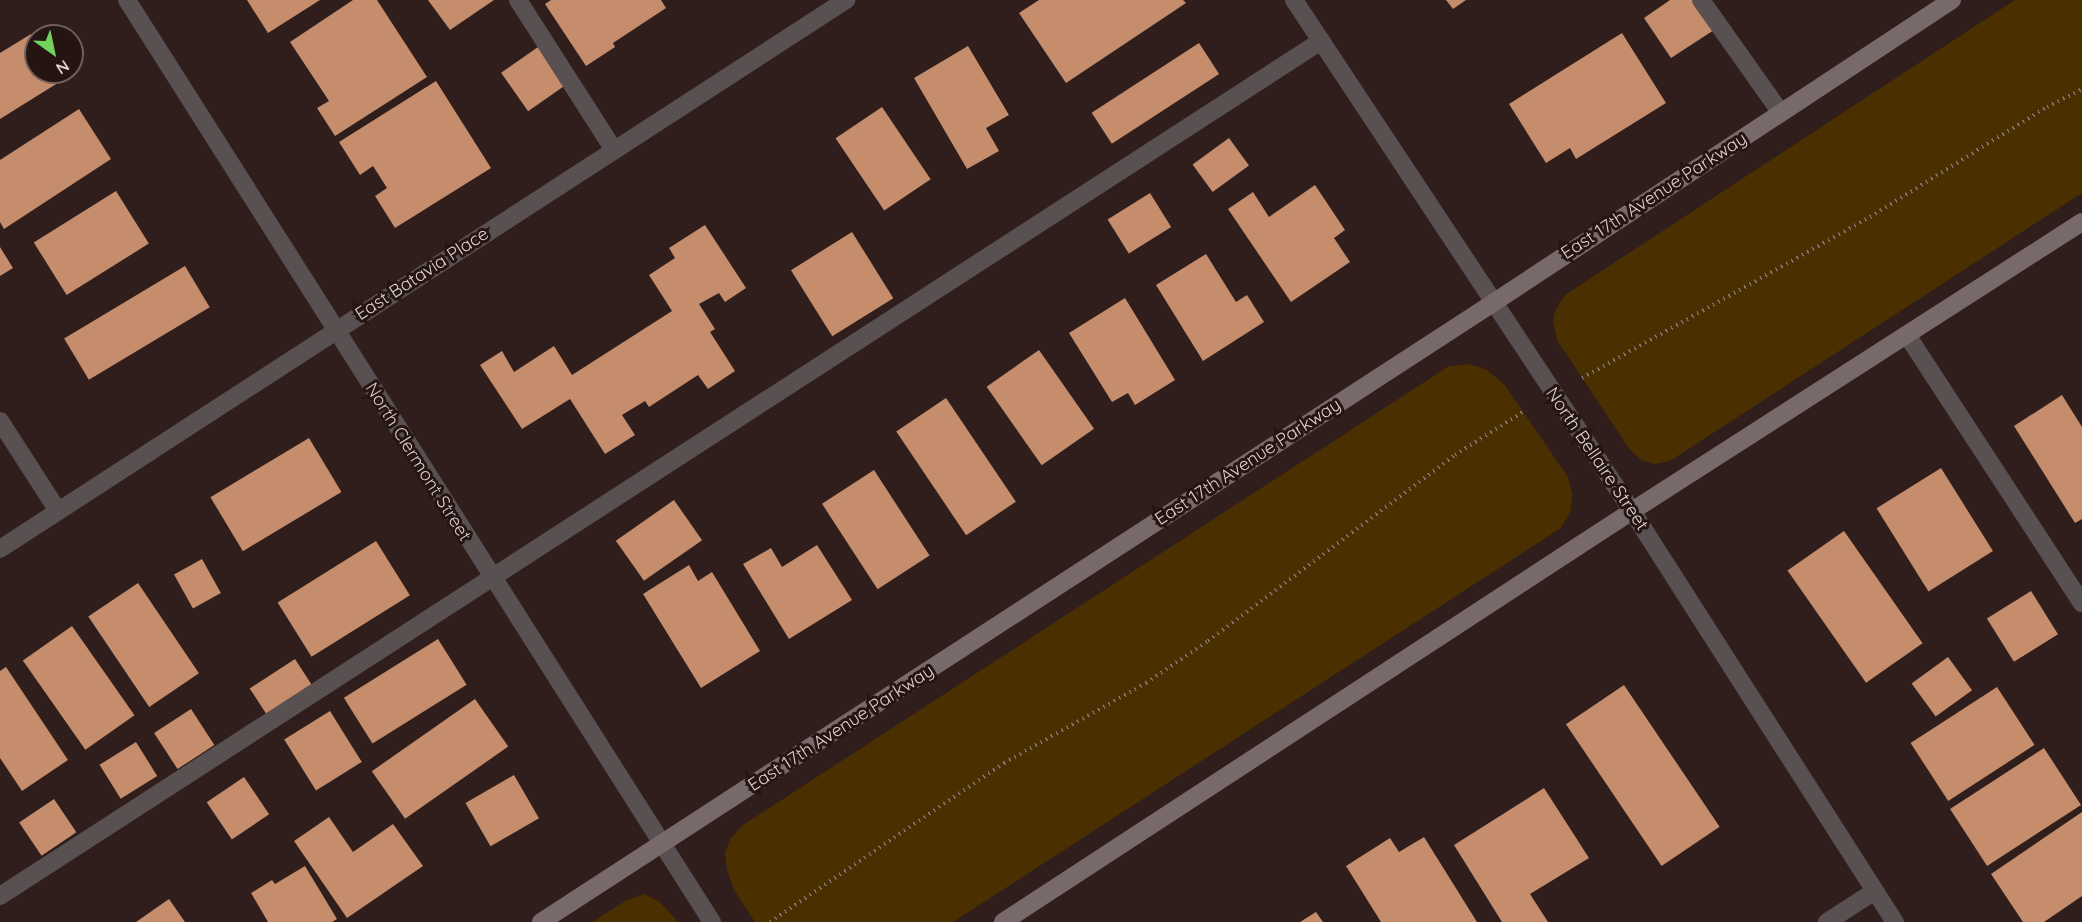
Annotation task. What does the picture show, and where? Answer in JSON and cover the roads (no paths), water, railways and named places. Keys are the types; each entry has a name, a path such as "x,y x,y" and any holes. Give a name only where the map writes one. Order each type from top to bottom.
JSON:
{"main road":[{"name":"East 17th Avenue Parkway","path":"541,922 1493,303 1952,0"},
{"path":"1003,922 1632,511 2082,222"}],"street":[{"name":"North Clermont Street","path":"127,0 712,922"},
{"path":"518,0 614,150"},
{"name":"East Batavia Place","path":"0,549 846,0"},
{"name":"North Bellaire Street","path":"1294,0 1632,511 1895,922"},
{"path":"1701,0 1781,113"},
{"path":"0,896 1321,41"},
{"path":"1907,335 2082,603"},
{"path":"0,421 58,511"},
{"path":"1827,922 1875,891"}]}
